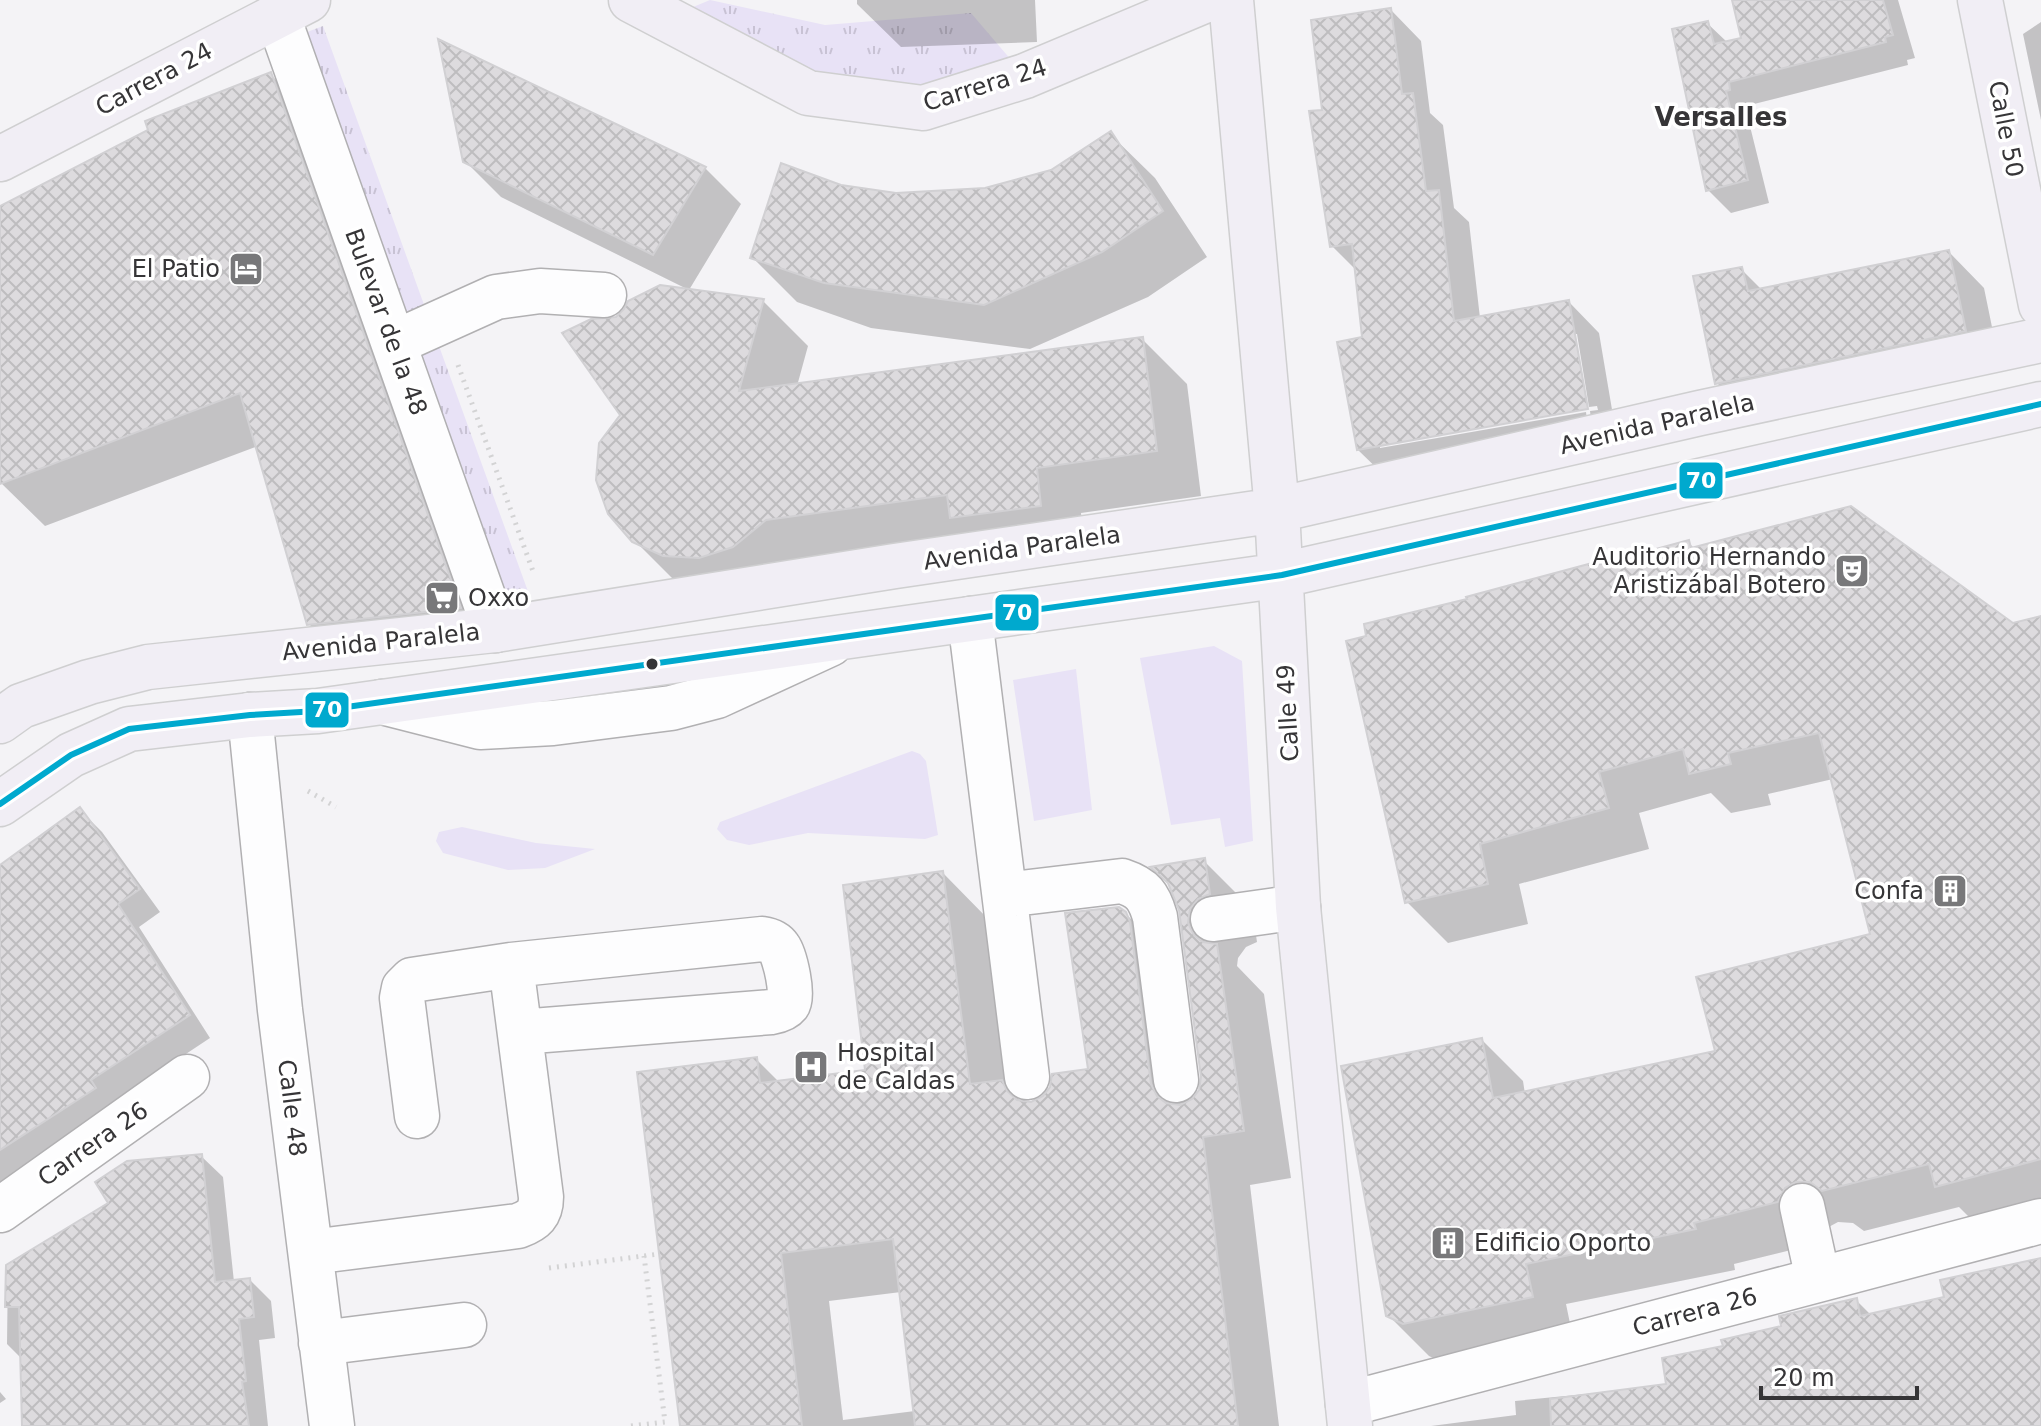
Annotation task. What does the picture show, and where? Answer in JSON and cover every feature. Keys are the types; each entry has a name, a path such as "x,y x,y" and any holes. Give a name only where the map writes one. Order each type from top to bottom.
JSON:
{"main road":[{"name":"Carrera 24","path":"631,0 808,93 923,108 1025,76 1206,0"},
{"name":"Calle 49","path":"1231,0 1282,575 1298,907 1349,1415"},
{"name":"Calle 50","path":"1980,0 2041,305"},
{"name":"Carrera 24","path":"0,159 293,7"},
{"name":"Avenida Paralela","path":"0,721 21,706 89,682 148,667 495,630 895,566 1277,510 1700,413 2041,340"},
{"path":"0,804 71,755 129,729 250,715 318,711 1282,575 2041,404"},
{"path":"250,715 255,683 268,654"}],"street":[{"name":"Bulevar de la 48","path":"293,7 394,343 495,630"},
{"path":"394,343 496,297 540,291 604,295"},
{"path":"970,619 1027,1077"},
{"name":"Calle 48","path":"318,711 290,732 275,753 280,1010 332,1426"},
{"name":"Calle 48","path":"250,715 278,786"},
{"path":"1005,895 1122,881 1140,887 1150,899 1155,917 1176,1080"},
{"path":"1213,919 1298,907"},
{"path":"417,1116 402,998 404,988 412,980 511,965 762,939 772,941 780,948 792,996 788,1005 771,1012 520,1032"},
{"path":"311,1252 518,1226 534,1220 541,1208 541,1197 511,965"},
{"name":"Carrera 26","path":"0,1210 187,1077"},
{"path":"1802,1206 1818,1279"},
{"name":"Carrera 26","path":"1349,1415 1818,1279 2041,1221"},
{"path":"321,1343 464,1325"}],"path":[{"path":"278,786 336,807"},
{"path":"537,1270 659,1254"},
{"path":"631,1426 665,1422 644,1256"}],"green space":[{"path":"710,0 825,25 971,13 1012,61 847,112 657,22"},
{"path":"323,26 530,597 496,607 294,37"},
{"path":"1214,646 1242,661 1253,841 1225,847 1220,818 1171,825 1140,658"},
{"path":"1076,669 1092,810 1034,821 1013,680"},
{"path":"912,751 926,761 938,835 925,839 808,833 749,845 727,840 717,829 720,822"},
{"path":"462,827 536,843 595,849 545,868 508,870 443,853 436,841 439,832"}],"building":[{"path":"1732,0 1883,0 1893,35 1885,37 1886,42 1729,82 1730,90 1726,91 1748,180 1706,191 1672,29 1708,21 1714,44 1741,38"},
{"path":"1391,8 1402,94 1413,93 1426,191 1439,190 1454,321 1569,300 1588,409 1357,450 1337,342 1362,337 1352,244 1330,247 1309,111 1322,110 1311,20"},
{"path":"438,39 706,167 653,255 463,162"},
{"path":"271,72 461,608 307,625 240,393 0,484 0,206 148,130 145,121"},
{"path":"1111,131 1163,211 1102,252 984,305 824,283 750,258 781,163 841,185 896,193 985,188 1051,170"},
{"path":"1949,250 1966,331 1715,384 1693,276 1742,267 1748,291"},
{"path":"660,285 764,299 739,391 1143,337 1157,451 1037,468 1041,506 950,518 947,495 766,520 733,547 699,558 663,556 632,542 608,514 596,480 599,443 620,415 562,333 591,319 616,317 628,301"},
{"path":"1851,506 2013,623 2041,616 2041,1159 1935,1187 1929,1164 1822,1191 1810,1182 1796,1182 1785,1188 1778,1202 1694,1223 1696,1229 1526,1264 1533,1297 1403,1324 1386,1316 1341,1066 1482,1038 1493,1098 1715,1051 1696,977 1870,934 1819,733 1728,753 1731,764 1689,774 1683,749 1599,772 1609,808 1480,844 1488,884 1405,903 1346,641 1366,636 1364,624 1467,599 1596,562 1597,565 1689,540 1691,548"},
{"path":"80,807 140,889 118,904 190,1015 91,1080 96,1088 0,1150 0,865"},
{"path":"1205,858 1210,894 1198,899 1190,909 1188,923 1194,935 1203,942 1217,944 1244,1131 1203,1137 1238,1426 915,1426 893,1239 781,1253 802,1426 680,1426 637,1072 757,1057 760,1083 865,1070 843,885 943,871 970,1084 1002,1080 1007,1091 1017,1100 1031,1102 1043,1096 1050,1087 1052,1074 1088,1069 1065,913 1119,907 1126,912 1130,922 1151,1084 1157,1096 1166,1103 1180,1105 1192,1099 1199,1090 1201,1077 1179,910 1168,883 1150,867"},
{"path":"202,1154 215,1282 250,1278 254,1317 239,1319 246,1381 242,1382 249,1426 22,1426 19,1307 5,1307 6,1265 108,1203 95,1182 127,1161"},
{"path":"2041,1258 2041,1426 1551,1426 1550,1399 1666,1384 1662,1358 1723,1346 1721,1340 1781,1326 1779,1316 1857,1298 1860,1316 1944,1297 1940,1280"}],"transit line":[{"name":"70","path":"0,804 71,755 129,729 250,715 318,711 1282,575 2041,404"}],"place":[{"name":"El Patio","path":"246,269"},
{"name":"Auditorio Hernando Aristizábal Botero","path":"1852,571"},
{"name":"Oxxo","path":"442,598"},
{"name":"Confa","path":"1950,891"},
{"name":"Hospital de Caldas","path":"811,1067"},
{"name":"Edificio Oporto","path":"1448,1243"}],"district":[{"name":"Versalles","path":"1721,117"}]}
